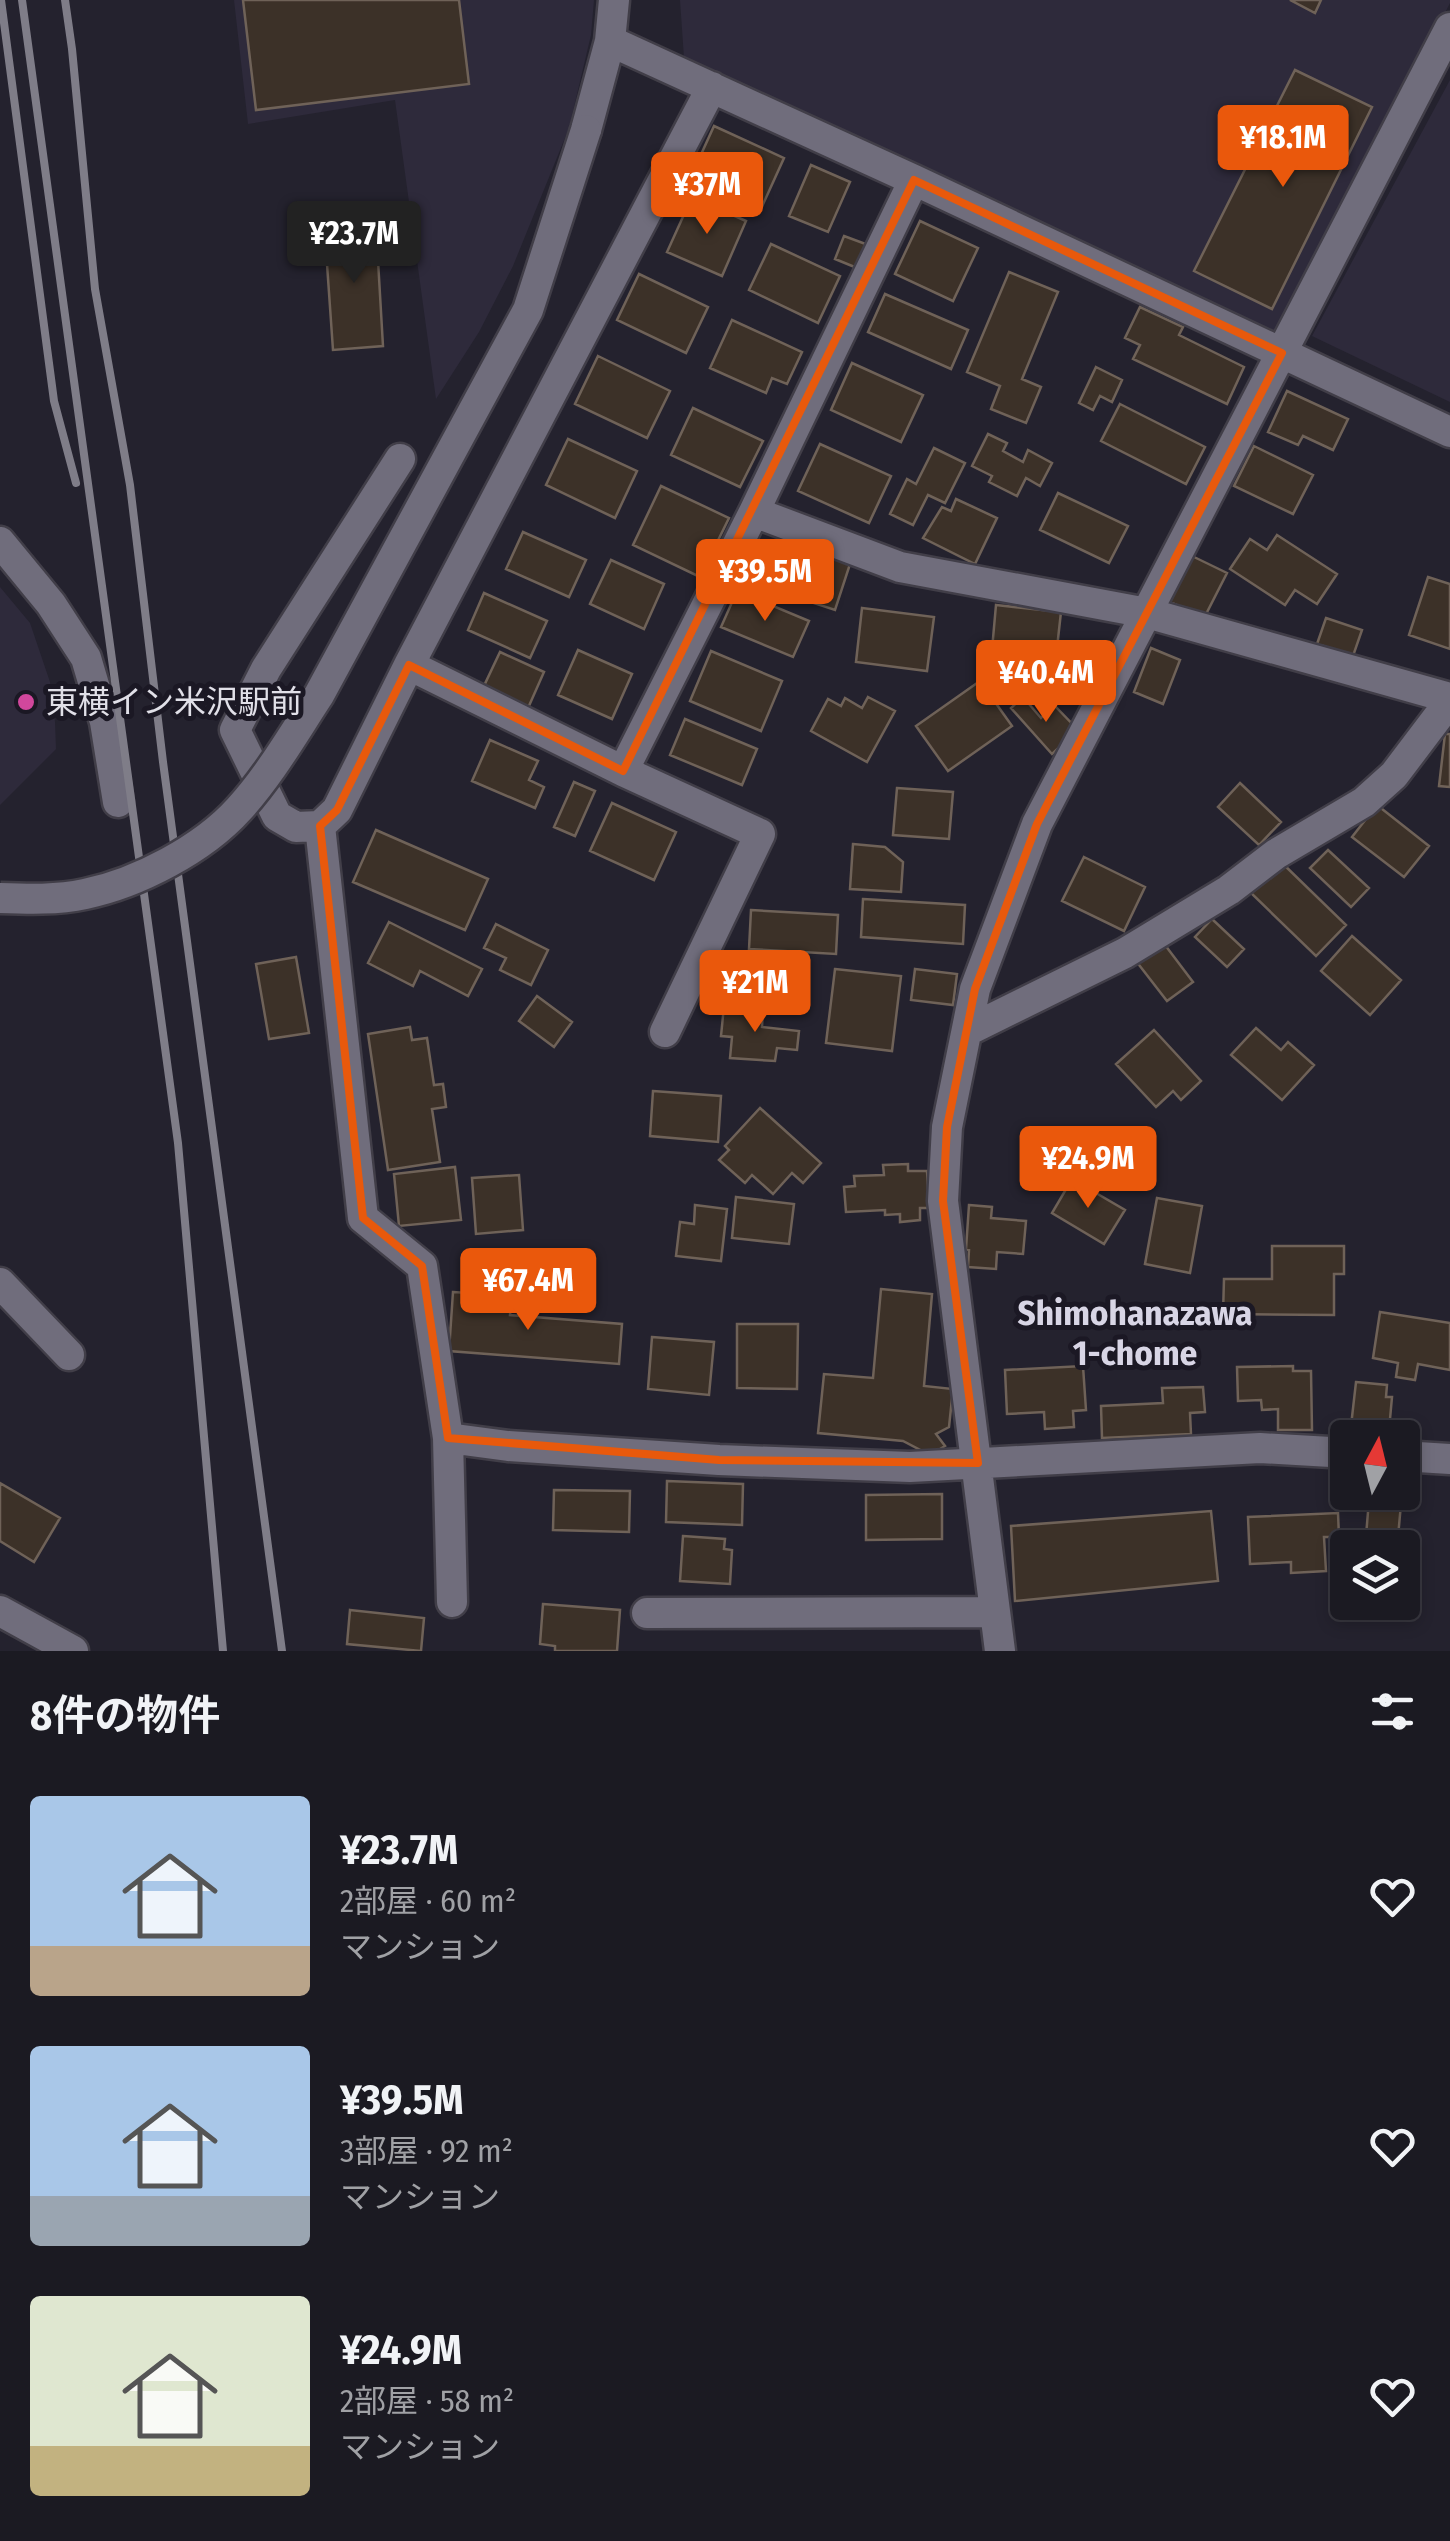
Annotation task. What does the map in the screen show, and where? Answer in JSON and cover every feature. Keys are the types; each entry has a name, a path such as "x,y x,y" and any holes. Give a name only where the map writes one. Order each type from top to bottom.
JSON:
{"street":[{"path":"0,898 46,899 86,894 163,866 238,810 284,748 320,695 528,310 586,130 610,41 614,0"},
{"path":"1000,1651 943,1201 947,1128 976,989 1037,824 1450,28"},
{"path":"610,41 1450,432"},
{"path":"400,459 266,669 235,730 277,816 296,827 320,826 337,810 712,87"},
{"path":"622,771 754,512 914,180"},
{"path":"754,512 900,567 1148,613 1450,700 1394,775 1364,802 1276,854 1229,890 1124,954 967,1031"},
{"path":"0,542 52,604 86,658 105,722 118,802"},
{"path":"409,665 622,771 760,834 665,1032"},
{"path":"320,826 362,1218 422,1266 448,1438 452,1602"},
{"path":"0,1283 69,1355"},
{"path":"448,1438 508,1446 719,1460 910,1467 1260,1448 1330,1452"},
{"path":"1420,1457 1450,1459"},
{"path":"0,1611 72,1651"},
{"path":"647,1613 996,1612"}],"highlighted area":[{"path":"914,180 1282,353 1037,824 975,989 947,1127 943,1201 978,1463 719,1460 448,1438 422,1266 363,1218 320,826 337,810 409,665 623,771"}],"shaded area":[{"path":"234,0 594,0 591,35 569,128 513,266 479,332 436,399 395,100 248,124"},
{"path":"680,0 1450,3 1280,337 684,58"},
{"path":"1450,80 1450,402 1312,336"},
{"name":"東横イン米沢駅前","path":"0,587 30,623 50,682 56,749 0,805"}],"building":[{"path":"243,0 459,0 469,84 256,110"},
{"path":"1290,0 1321,0 1315,13"},
{"path":"1295,70 1372,107 1272,309 1194,271"},
{"path":"714,126 784,158 759,213 689,181"},
{"path":"811,165 850,182 828,232 789,216"},
{"path":"692,197 746,221 722,276 667,252"},
{"path":"349,220 350,228 376,226 383,346 333,350 324,221"},
{"path":"920,221 978,248 953,301 895,274"},
{"path":"844,236 871,246 862,270 835,259"},
{"path":"771,244 840,276 818,323 749,290"},
{"path":"1009,272 1058,292 1022,379 1041,387 1026,423 991,409 1000,386 967,372"},
{"path":"639,274 708,307 686,353 617,320"},
{"path":"885,294 968,330 951,369 868,332"},
{"path":"1140,307 1183,327 1179,335 1244,367 1227,404 1133,359 1140,345 1125,338"},
{"path":"732,320 802,352 787,384 772,378 766,393 710,368"},
{"path":"598,356 670,391 647,438 575,404"},
{"path":"852,363 923,395 901,442 831,410"},
{"path":"1096,367 1122,380 1112,402 1100,396 1093,410 1079,403"},
{"path":"1287,391 1348,419 1333,450 1303,436 1298,445 1268,432"},
{"path":"1120,404 1205,447 1186,484 1101,441"},
{"path":"693,408 763,441 740,487 671,455"},
{"path":"988,434 1007,443 1003,451 1023,462 1028,450 1052,463 1040,486 1026,478 1017,496 989,482 992,476 972,466"},
{"path":"568,439 637,471 615,518 546,485"},
{"path":"820,444 891,476 869,523 798,491"},
{"path":"1254,446 1313,475 1293,514 1234,486"},
{"path":"934,448 965,463 945,503 928,495 913,525 890,514 907,479 916,484"},
{"path":"661,486 729,518 700,577 633,545"},
{"path":"1058,493 1128,526 1109,563 1040,530"},
{"path":"956,499 997,518 975,564 923,538 942,507 951,511"},
{"path":"523,532 586,560 569,597 506,569"},
{"path":"1277,535 1337,574 1317,604 1295,590 1285,605 1230,569 1250,539 1267,550"},
{"path":"787,540 851,561 835,610 771,589"},
{"path":"1192,556 1227,573 1204,618 1170,602"},
{"path":"611,560 664,584 644,629 590,604"},
{"path":"1428,577 1450,584 1450,649 1409,635"},
{"path":"737,591 809,621 793,657 721,627"},
{"path":"484,593 547,621 530,658 468,630"},
{"path":"996,605 1061,612 1056,657 992,650"},
{"path":"862,608 934,617 927,671 856,662"},
{"path":"1326,618 1362,630 1353,656 1317,644"},
{"path":"1151,648 1180,660 1163,704 1134,692"},
{"path":"578,650 632,674 612,719 558,695"},
{"path":"711,651 782,681 761,731 690,701"},
{"path":"500,652 544,672 528,708 483,688"},
{"path":"980,681 1012,726 948,771 916,726"},
{"path":"868,697 895,711 867,762 811,731 828,699 841,706 845,698 862,708"},
{"path":"1023,697 1041,718 1054,705 1078,730 1052,754 1011,708"},
{"path":"685,719 757,749 742,785 670,755"},
{"path":"1445,734 1450,734 1450,787 1439,786"},
{"path":"490,740 538,761 529,780 544,787 535,808 472,781"},
{"path":"574,782 595,791 575,836 554,827"},
{"path":"1240,783 1281,822 1259,845 1218,807"},
{"path":"897,788 953,792 949,839 893,835"},
{"path":"612,803 676,832 654,880 590,851"},
{"path":"1377,805 1429,846 1404,877 1352,837"},
{"path":"376,830 488,879 465,930 353,882"},
{"path":"853,844 885,847 903,862 901,892 850,889"},
{"path":"1328,850 1369,888 1351,907 1310,868"},
{"path":"1084,857 1145,887 1124,931 1062,901"},
{"path":"1280,861 1346,925 1316,956 1250,892"},
{"path":"863,899 965,905 963,944 861,937"},
{"path":"751,910 838,915 836,954 749,949"},
{"path":"1212,919 1244,949 1227,967 1195,937"},
{"path":"389,922 482,969 468,996 420,971 413,986 368,963"},
{"path":"496,924 548,950 531,985 500,970 506,958 484,948"},
{"path":"1352,936 1401,980 1370,1015 1321,971"},
{"path":"1162,941 1193,982 1167,1001 1136,961"},
{"path":"296,957 309,1033 269,1039 256,964"},
{"path":"835,969 901,976 892,1051 826,1043"},
{"path":"915,969 957,974 953,1005 911,1000"},
{"path":"537,996 572,1022 554,1047 519,1021"},
{"path":"724,1006 763,1009 762,1027 799,1031 797,1050 777,1048 775,1061 730,1058 732,1037 721,1036"},
{"path":"410,1027 412,1040 427,1038 434,1085 443,1084 446,1107 432,1109 440,1162 388,1170 368,1034"},
{"path":"1256,1028 1281,1050 1288,1042 1314,1065 1282,1100 1231,1055"},
{"path":"1154,1030 1201,1081 1181,1100 1173,1091 1156,1107 1116,1064"},
{"path":"653,1091 721,1096 718,1142 650,1136"},
{"path":"760,1108 821,1163 803,1183 792,1173 773,1194 752,1175 745,1183 719,1160 729,1150 725,1146"},
{"path":"908,1164 908,1171 927,1171 929,1208 920,1208 920,1220 900,1222 900,1214 885,1215 885,1210 846,1212 844,1187 855,1186 854,1176 884,1175 883,1165"},
{"path":"455,1167 461,1220 399,1226 394,1174"},
{"path":"519,1175 523,1230 476,1234 472,1178"},
{"path":"1072,1179 1125,1210 1104,1244 1052,1213"},
{"path":"736,1197 794,1204 789,1244 732,1238"},
{"path":"1157,1198 1202,1206 1190,1273 1145,1264"},
{"path":"695,1205 727,1209 721,1261 676,1256 680,1222 694,1224"},
{"path":"969,1205 992,1207 991,1218 1026,1221 1023,1254 997,1252 996,1269 968,1267"},
{"path":"1272,1246 1344,1246 1344,1274 1334,1274 1334,1315 1223,1314 1224,1279 1272,1279"},
{"path":"881,1289 932,1294 924,1386 953,1389 949,1427 936,1434 945,1446 930,1455 903,1441 818,1433 824,1374 873,1378"},
{"path":"453,1292 512,1296 510,1315 622,1324 619,1364 449,1351"},
{"path":"1380,1312 1450,1323 1450,1370 1418,1364 1415,1380 1396,1377 1398,1363 1373,1358"},
{"path":"737,1324 798,1324 797,1389 737,1388"},
{"path":"652,1337 714,1342 709,1395 648,1389"},
{"path":"1083,1366 1086,1410 1073,1411 1074,1427 1045,1429 1044,1412 1007,1414 1005,1370"},
{"path":"1293,1366 1293,1371 1311,1371 1312,1430 1278,1430 1278,1409 1262,1410 1261,1400 1238,1401 1237,1367"},
{"path":"1356,1382 1387,1385 1386,1397 1392,1397 1390,1420 1352,1420"},
{"path":"1203,1387 1205,1412 1190,1413 1191,1434 1102,1438 1101,1406 1163,1403 1162,1388"},
{"path":"667,1481 743,1484 742,1525 666,1522"},
{"path":"0,1483 60,1518 34,1562 0,1541"},
{"path":"554,1490 630,1491 629,1532 553,1530"},
{"path":"942,1494 942,1539 866,1540 866,1495"},
{"path":"1368,1510 1400,1510 1399,1530 1366,1530"},
{"path":"1211,1511 1218,1581 1015,1601 1011,1526"},
{"path":"1338,1513 1339,1530 1330,1530 1330,1537 1324,1537 1326,1571 1291,1573 1291,1562 1250,1564 1248,1517"},
{"path":"683,1536 725,1539 724,1549 732,1550 730,1584 680,1581"},
{"path":"543,1604 620,1610 617,1651 555,1651 555,1646 540,1644"},
{"path":"350,1610 424,1618 421,1651 347,1644"}],"railway":[{"path":"1,0 54,401 76,483"},
{"path":"22,0 178,1143 223,1651"},
{"path":"65,0 95,289 130,485 163,762 282,1651"}],"place":[{"name":"東横イン米沢駅前","path":"26,702"}],"district":[{"name":"Shimohanazawa 1-chome","path":"1135,1333"}]}
